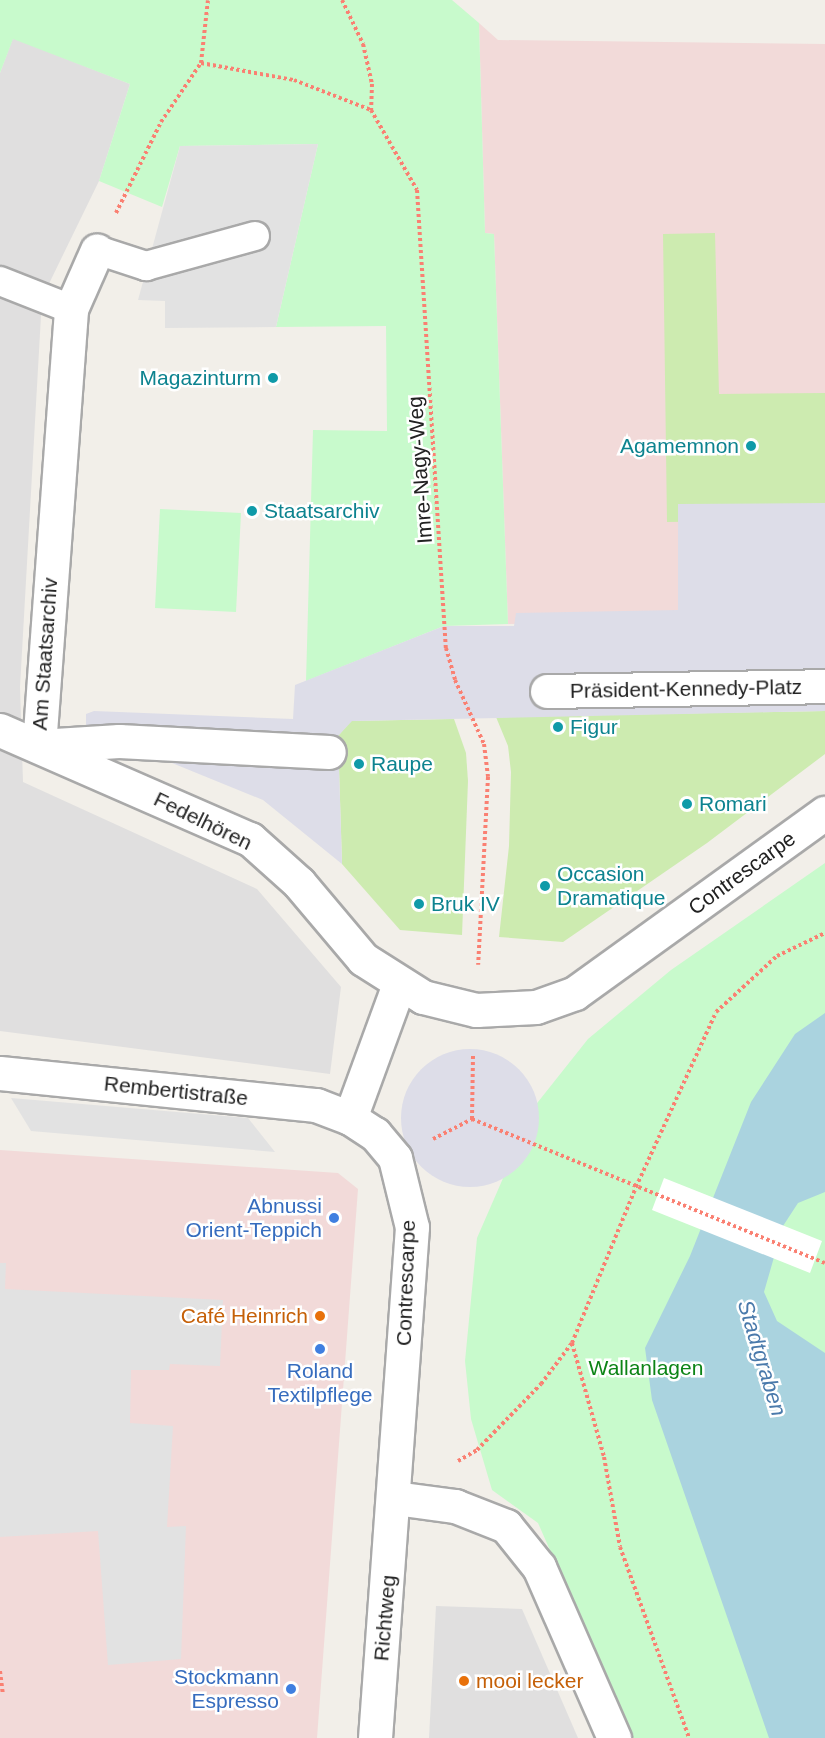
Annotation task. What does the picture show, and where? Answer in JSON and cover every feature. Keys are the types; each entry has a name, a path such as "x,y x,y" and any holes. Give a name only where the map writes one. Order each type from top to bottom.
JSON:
{"street":[{"name":"Am Staatsarchiv","path":"97,250 70,309 39,746 119,741 329,752"},
{"name":"Präsident-Kennedy-Platz","path":"547,691 825,686"},
{"name":"Fedelhören","path":"0,730 250,839 298,883 363,959 399,984"},
{"name":"Contrescarpe","path":"399,984 423,997 476,1010 536,1007 575,993 825,813"},
{"path":"350,1118 399,984"},
{"name":"Rembertistraße","path":"0,1073 316,1105 350,1118"},
{"name":"Contrescarpe","path":"350,1118 375,1134 395,1158 412,1227 395,1498"},
{"path":"395,1498 455,1506 506,1526 539,1567 614,1738"},
{"name":"Richtweg","path":"375,1738 395,1498"}],"lane":[{"path":"97,250 146,266 255,236"},
{"path":"0,281 70,309"}],"path":[{"path":"97,250 161,122 201,63 208,0"},
{"path":"201,63 294,80 371,110 372,84 363,44 342,0"},
{"name":"Imre-Nagy-Weg","path":"371,110 417,190 446,648 455,680 484,744 488,777 472,1119 636,1187"},
{"path":"456,1462 477,1450 541,1384 572,1343 636,1187 716,1012 777,956 825,933"},
{"path":"636,1187 825,1263"},
{"path":"572,1343 604,1457 620,1547 689,1738"},
{"path":"0,1671 3,1695"}],"shaded area":[{"path":"479,23 498,40 825,44 825,621 508,624 494,234 485,233"},
{"path":"13,38 130,84 99,181 42,298 20,687 23,782 257,889 341,987 330,1074 0,1031 0,73"},
{"path":"318,144 276,327 165,328 165,301 138,300 180,146"},
{"path":"825,503 825,711 352,721 338,736 342,864 263,800 86,728 86,714 94,711 293,719 295,685 444,626 514,626 516,613 678,610 678,504"},
{"path":"470,1049 496,1054 519,1069 534,1092 539,1118 534,1144 519,1167 496,1182 470,1187 444,1182 421,1167 406,1144 401,1118 406,1092 421,1069 444,1054"},
{"path":"11,1098 248,1118 275,1152 31,1131"},
{"path":"0,1150 338,1173 358,1189 317,1738 0,1738"},
{"path":"0,1263 6,1263 5,1289 223,1300 220,1366 170,1364 169,1370 131,1370 130,1423 173,1426 167,1527 186,1526 181,1659 108,1665 98,1531 0,1537"},
{"path":"436,1606 522,1609 578,1738 429,1738"}],"green space":[{"path":"0,0 452,0 479,23 485,233 494,234 508,624 444,626 306,681 313,430 387,431 386,326 276,327 318,144 180,146 162,207 99,181 130,84 13,39 0,73"},
{"path":"715,233 719,394 825,393 825,520 667,522 663,234"},
{"path":"160,509 241,513 236,612 155,608"},
{"path":"825,711 825,754 707,843 563,942 499,937 509,846 511,772 508,746 496,717"},
{"path":"454,719 466,753 468,781 462,935 400,930 342,864 338,736 351,721"},
{"name":"Wallanlagen","path":"825,863 825,1738 633,1738 538,1523 492,1490 471,1419 465,1361 477,1238 534,1107 588,1039 671,970"}],"water":[{"name":"Stadtgraben","path":"825,1013 825,1192 798,1203 783,1226 764,1292 777,1321 825,1353 825,1738 769,1738 652,1400 645,1348 690,1256 751,1102 795,1034"}],"pier":[{"path":"664,1178 822,1241 810,1273 652,1210"}],"place":[{"name":"Magazinturm","path":"273,378"},
{"name":"Agamemnon","path":"751,446"},
{"name":"Staatsarchiv","path":"252,511"},
{"name":"Figur","path":"558,727"},
{"name":"Raupe","path":"359,764"},
{"name":"Romari","path":"687,804"},
{"name":"Occasion Dramatique","path":"545,886"},
{"name":"Bruk IV","path":"419,904"},
{"name":"Abnussi Orient-Teppich","path":"334,1218"},
{"name":"Café Heinrich","path":"320,1316"},
{"name":"Roland Textilpflege","path":"320,1349"},
{"name":"mooi lecker","path":"464,1681"},
{"name":"Stockmann Espresso","path":"291,1689"}]}
